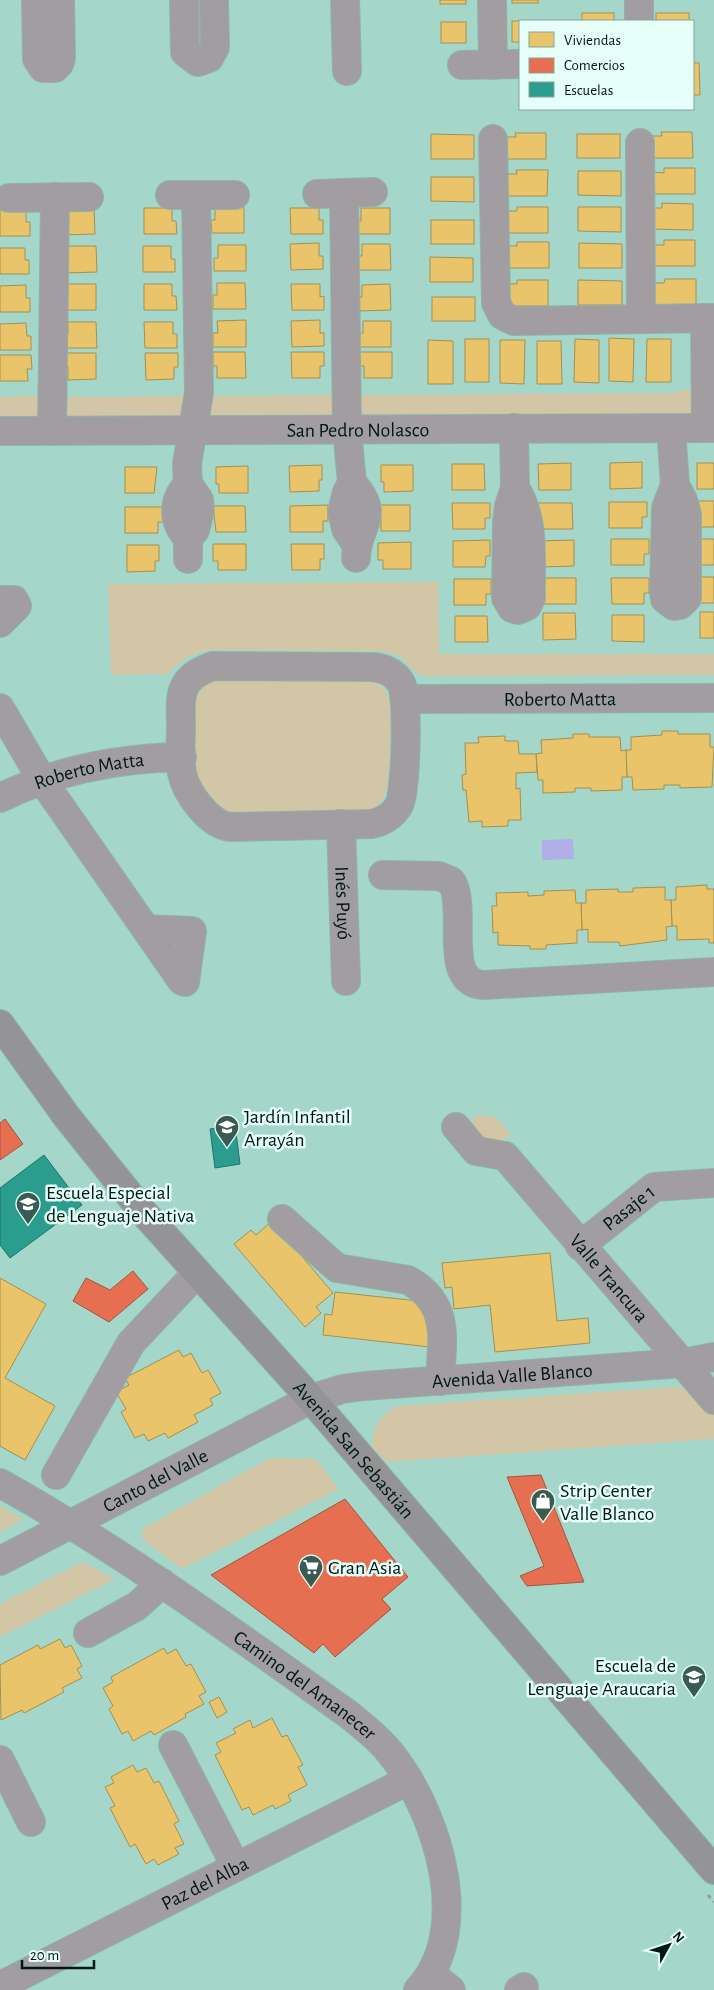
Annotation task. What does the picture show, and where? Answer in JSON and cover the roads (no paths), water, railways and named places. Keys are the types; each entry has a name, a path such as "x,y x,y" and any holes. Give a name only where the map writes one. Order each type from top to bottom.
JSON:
{"main road":[{"name":"Avenida San Sebastián","path":"0,1024 95,1154 196,1274 311,1399 714,1870"}],"street":[{"path":"36,0 37,58 43,68 49,69 55,68 61,58 60,0"},
{"path":"184,0 185,52 198,62 209,58 215,47 214,0"},
{"path":"345,0 347,71"},
{"path":"492,0 493,65"},
{"path":"639,0 639,20"},
{"path":"462,65 519,64"},
{"path":"494,139 496,303 502,315 514,321 709,318 710,428"},
{"path":"640,143 641,319"},
{"path":"317,194 373,192"},
{"path":"344,193 347,429 352,483 363,498 367,509 367,520 356,551"},
{"path":"188,548 180,530 175,509 177,500 188,484 187,464 199,393 183,195 235,195"},
{"path":"9,198 89,197"},
{"path":"52,431 55,198"},
{"path":"514,428 515,488"},
{"path":"671,428 675,485"},
{"name":"San Pedro Nolasco","path":"0,431 710,428"},
{"path":"0,600 14,600 17,606 0,623"},
{"path":"213,666 380,668 393,674 401,682 406,698 403,792 398,808 393,814 379,822 230,827 220,825 209,819 188,788 182,772 181,696 189,680 204,669 213,666"},
{"name":"Roberto Matta","path":"406,698 714,698"},
{"path":"0,708 42,780 146,929"},
{"name":"Roberto Matta","path":"0,798 42,780 113,762 182,757"},
{"name":"Inés Puyó","path":"341,824 346,981"},
{"path":"383,875 439,876 451,881 457,892 460,964 464,976 473,984 484,985 714,972"},
{"name":"Valle Trancura","path":"456,1127 476,1151 505,1156 580,1246 714,1400"},
{"name":"Pasaje 1","path":"580,1246 654,1187 714,1183"},
{"path":"282,1219 337,1268 408,1280 418,1285 436,1306 442,1323 440,1381"},
{"path":"56,1475 131,1343 196,1274"},
{"name":"Avenida Valle Blanco","path":"311,1399 342,1389 364,1386 683,1363 714,1357"},
{"name":"Canto del Valle","path":"0,1561 311,1399"},
{"name":"Camino del Amanecer","path":"0,1483 72,1524 162,1583 348,1714 374,1735 394,1758 420,1799 436,1842 445,1888 444,1938 434,1985"},
{"path":"88,1633 137,1606 162,1583"},
{"path":"172,1745 236,1867"},
{"path":"0,1760 31,1822"},
{"name":"Paz del Alba","path":"0,1986 409,1780"}],"water":[{"path":"573,839 574,859 542,860 542,840"}],"place":[{"name":"Jardín Infantil Arrayán","path":"227,1148"},
{"name":"Escuela Especial de Lenguaje Nativa","path":"28,1225"},
{"name":"Strip Center Valle Blanco","path":"543,1522"},
{"name":"Gran Asia","path":"311,1588"},
{"name":"Escuela de Lenguaje Araucaria","path":"694,1698"}]}
